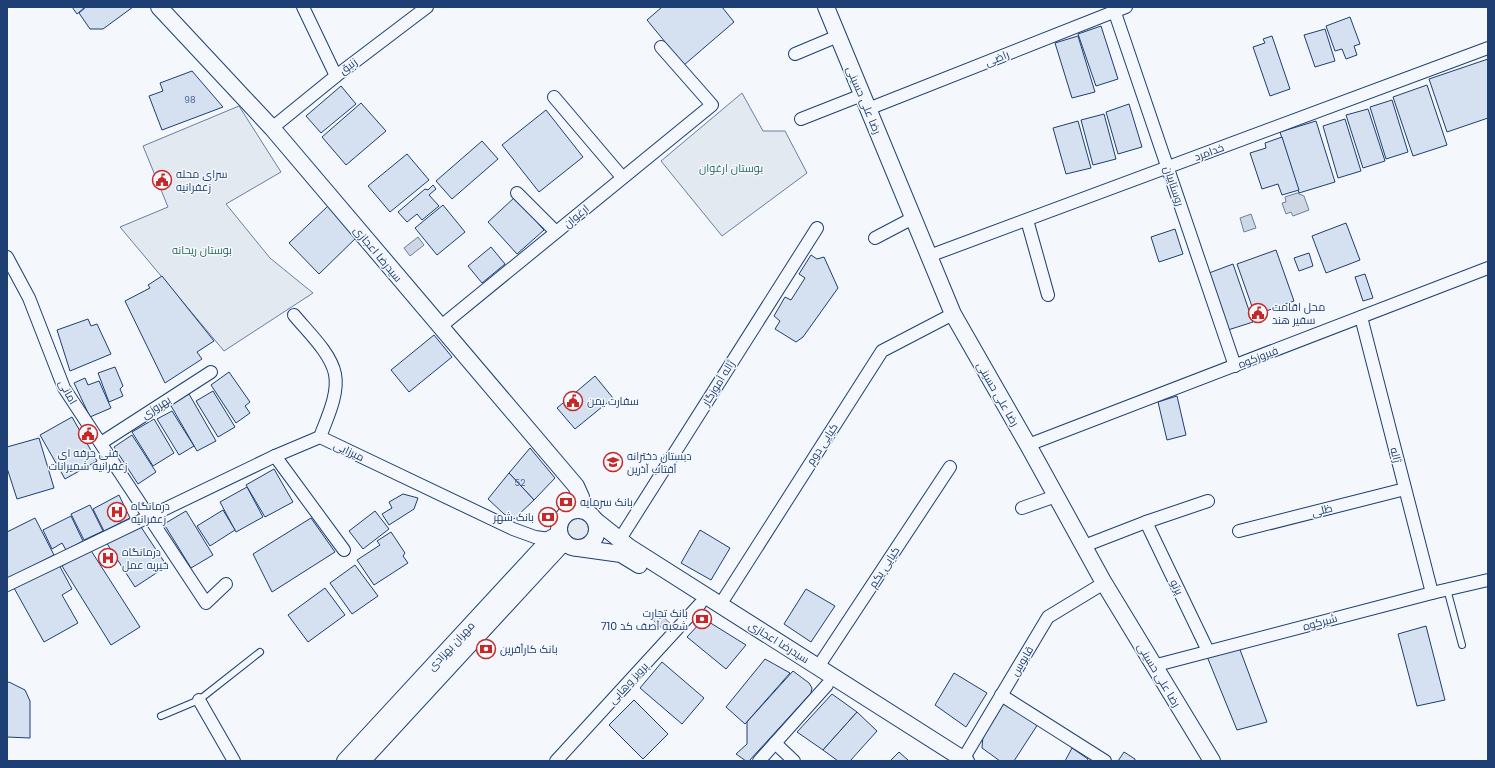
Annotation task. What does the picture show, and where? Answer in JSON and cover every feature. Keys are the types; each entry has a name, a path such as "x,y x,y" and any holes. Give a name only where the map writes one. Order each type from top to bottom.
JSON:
{"main road":[{"name":"سیدرضا اعجازی","path":"159,7 272,128 576,486 581,497 579,509"},
{"name":"رضا علی حسینی","path":"826,7 953,314 1104,582 1153,666 1212,761"},
{"path":"579,509 591,515 595,520 597,526 594,539 590,544 584,547 563,541 559,522 562,516 567,512 579,509"},
{"name":"سیدرضا اعجازی","path":"595,520 629,547 963,760"},
{"name":"سیدرضا اعجازی","path":"563,541 621,554 946,761"},
{"name":"مهران بهزادی","path":"345,761 563,541"},
{"name":"مهران بهزادی","path":"362,761 563,541"}],"street":[{"path":"303,7 336,76"},
{"name":"زنبق","path":"272,128 336,76 426,7"},
{"name":"راضی","path":"801,119 865,102 1113,9 1126,7"},
{"name":"روستاییان","path":"1113,9 1235,366"},
{"path":"795,54 838,36"},
{"name":"ارغوان","path":"440,327 712,105 661,47"},
{"name":"خدامرد","path":"929,256 1488,48"},
{"path":"554,97 622,177"},
{"path":"517,193 556,232"},
{"path":"876,238 913,218"},
{"path":"1027,220 1048,295"},
{"name":"ژاله آموزگار","path":"620,539 817,228"},
{"path":"7,279 8,259"},
{"name":"امانی","path":"8,259 29,298 64,388 150,516 206,603 226,584"},
{"name":"فیروزکوه","path":"1028,446 1488,268"},
{"path":"294,314 330,360 335,374 335,392 320,437"},
{"name":"کیایی دوم","path":"720,605 882,351 953,314"},
{"name":"ژاله","path":"1361,317 1432,593"},
{"name":"بهروزی","path":"101,443 211,372"},
{"name":"میرزایی","path":"7,585 275,456 320,437 513,529 535,537 563,541"},
{"path":"275,456 344,550"},
{"name":"کیایی یکم","path":"818,667 950,467"},
{"name":"ظلی","path":"1239,531 1405,490"},
{"path":"1022,508 1056,496"},
{"path":"1084,546 1146,522 1208,502"},
{"name":"پرتو","path":"1146,522 1208,651"},
{"name":"شیرکوه","path":"1153,666 1447,589 1488,580"},
{"name":"قایوس","path":"963,760 1048,617 1104,582"},
{"name":"پرویز وهابی","path":"556,761 700,604"},
{"path":"759,761 827,685"},
{"path":"1001,695 1105,761"},
{"path":"199,700 234,761"},
{"path":"775,743 794,761"}],"lane":[{"path":"1447,589 1462,645"},
{"path":"161,716 199,700 260,652"}],"green space":[{"name":"بوستان ارغوان","path":"742,93 763,131 785,131 807,173 722,236 661,161"},
{"name":"بوستان ریحانه","path":"239,106 281,172 226,204 270,258 313,293 224,351 120,227 168,207 143,146"},
{"path":"578,513 589,517 593,528 589,539 578,543 567,539 563,528 567,517"}],"shaded area":[{"path":"1297,193 1304,196 1309,210 1293,216 1291,212 1286,214 1282,203 1286,202 1285,197"},
{"path":"1251,214 1256,228 1244,232 1240,218"},
{"path":"418,237 424,245 410,256 404,248"},
{"path":"659,613 672,625 666,632 653,620"}],"building":[{"path":"72,7 85,7 77,14"},
{"path":"86,7 133,7 103,29 90,29 79,13"},
{"path":"662,7 722,7 734,22 684,65 647,20"},
{"path":"1350,17 1360,44 1354,46 1357,55 1346,59 1342,49 1335,51 1326,26"},
{"path":"1101,26 1118,79 1096,86 1078,34"},
{"path":"1325,29 1335,61 1315,67 1304,35"},
{"path":"1078,36 1095,92 1072,98 1055,43"},
{"path":"1272,36 1290,89 1270,96 1253,47 1265,43 1263,39"},
{"path":"1488,59 1488,118 1447,132 1429,79"},
{"path":"192,71 223,107 162,130 149,96 163,91 160,83"},
{"path":"1427,85 1447,145 1413,156 1393,97"},
{"path":"341,86 356,104 321,133 306,116"},
{"path":"1392,100 1408,152 1386,159 1370,107"},
{"path":"361,103 386,131 346,165 322,137"},
{"path":"1129,104 1142,147 1118,154 1106,112"},
{"path":"1368,109 1385,161 1363,168 1346,115"},
{"path":"546,110 583,157 539,192 502,145"},
{"path":"1104,114 1116,159 1093,165 1081,120"},
{"path":"1345,119 1361,171 1338,178 1323,126"},
{"path":"1078,121 1091,168 1066,174 1053,128"},
{"path":"1316,121 1335,182 1299,193 1280,132"},
{"path":"1282,137 1299,190 1282,195 1278,184 1262,189 1250,153 1266,148 1265,143"},
{"path":"482,141 498,159 452,199 436,181"},
{"path":"407,154 429,180 390,212 368,186"},
{"path":"433,185 436,189 429,195 439,206 422,220 417,214 407,222 398,212 425,189 428,190"},
{"path":"515,197 544,230 517,254 488,222"},
{"path":"443,205 465,232 437,255 415,228"},
{"path":"328,206 357,237 319,274 289,243"},
{"path":"1346,223 1360,260 1326,273 1312,236"},
{"path":"1175,229 1183,254 1159,262 1151,237"},
{"path":"491,247 505,264 482,283 468,266"},
{"path":"1276,250 1294,301 1255,315 1237,264"},
{"path":"1309,253 1313,266 1299,271 1294,258"},
{"path":"811,255 817,259 824,257 838,288 803,337 796,342 775,329 780,321 774,316 785,297 791,300 805,278 799,274"},
{"path":"1233,264 1253,322 1228,330 1209,273"},
{"path":"1365,274 1373,298 1363,301 1355,277"},
{"path":"162,276 214,341 197,352 202,359 165,383 125,301 150,288 148,285"},
{"path":"88,319 91,326 97,324 111,354 70,371 57,330"},
{"path":"434,335 452,357 409,392 391,370"},
{"path":"115,367 123,386 120,389 123,396 109,402 98,373"},
{"path":"229,372 250,402 245,406 250,413 236,423 211,385"},
{"path":"595,376 613,398 575,429 557,408"},
{"path":"85,378 88,385 99,381 111,408 90,417 74,383"},
{"path":"213,391 235,427 218,437 196,401"},
{"path":"189,394 216,441 197,451 170,404"},
{"path":"1177,396 1186,435 1167,440 1158,402"},
{"path":"172,411 194,446 179,455 157,419"},
{"path":"72,417 97,461 65,479 40,435"},
{"path":"154,419 174,453 153,466 132,432"},
{"path":"132,435 156,472 138,484 114,447"},
{"path":"39,438 54,488 17,499 7,468 7,447"},
{"path":"530,448 555,478 534,500 509,473"},
{"path":"274,469 293,502 265,517 246,485"},
{"path":"509,473 534,500 514,519 504,514 488,499"},
{"path":"247,487 263,517 236,532 220,502"},
{"path":"403,494 418,498 414,509 389,525 382,514 392,508 389,502"},
{"path":"119,495 130,518 104,531 93,509"},
{"path":"90,505 103,531 84,540 71,514"},
{"path":"223,510 235,530 210,546 197,526"},
{"path":"186,511 213,555 191,568 164,524"},
{"path":"375,511 389,529 363,549 349,531"},
{"path":"71,516 83,541 66,550 62,543 52,549 43,530"},
{"path":"35,518 54,555 7,579 7,532"},
{"path":"311,518 335,552 272,592 253,554"},
{"path":"139,524 167,566 135,587 106,542"},
{"path":"700,530 730,548 711,580 681,563"},
{"path":"391,532 405,553 403,556 408,563 374,585 357,560 380,545 377,541"},
{"path":"90,549 140,627 111,645 62,566"},
{"path":"58,563 72,589 62,595 78,623 44,642 14,588"},
{"path":"355,565 378,596 352,614 330,583"},
{"path":"325,588 345,615 308,642 288,615"},
{"path":"806,589 835,606 811,642 784,624"},
{"path":"701,622 709,622 746,645 726,669 687,637"},
{"path":"1426,626 1445,700 1417,706 1398,634"},
{"path":"1239,647 1267,722 1237,730 1206,654"},
{"path":"765,659 790,673 745,724 726,707"},
{"path":"662,662 704,698 682,724 640,688"},
{"path":"793,671 809,683 812,688 811,693 749,761 746,761 736,754 747,744 747,722"},
{"path":"954,673 987,693 966,727 935,705"},
{"path":"9,682 25,690 30,701 30,738 7,737 7,683"},
{"path":"832,694 857,712 823,750 797,732"},
{"path":"634,700 668,734 643,759 609,725"},
{"path":"1003,702 1038,724 1014,761 1000,761 982,748 983,735"},
{"path":"857,712 877,731 850,761 838,761 823,750"},
{"path":"1072,748 1088,759 1087,761 1065,761"},
{"path":"899,752 909,761 890,761"},
{"path":"1124,752 1135,759 1135,761 1118,761"}],"place":[{"name":"سرای محله زعفرانیه","path":"162,180"},
{"name":"محل اقامت سفیر هند","path":"1258,313"},
{"name":"سفارت یمن","path":"573,401"},
{"name":"فنی حرفه ای زعفرانیه شمیرانات","path":"88,434"},
{"name":"دبستان دخترانه آفتاب آذرین","path":"613,462"},
{"name":"بانک سرمایه","path":"566,502"},
{"name":"درمانگاه زعفرانیه","path":"117,512"},
{"name":"بانک شهر","path":"548,517"},
{"name":"درمانگاه خیریه عمل","path":"108,558"},
{"name":"بانک تجارت شعبه آصف کد 710","path":"702,619"},
{"name":"بانک کارآفرین","path":"486,649"}]}
